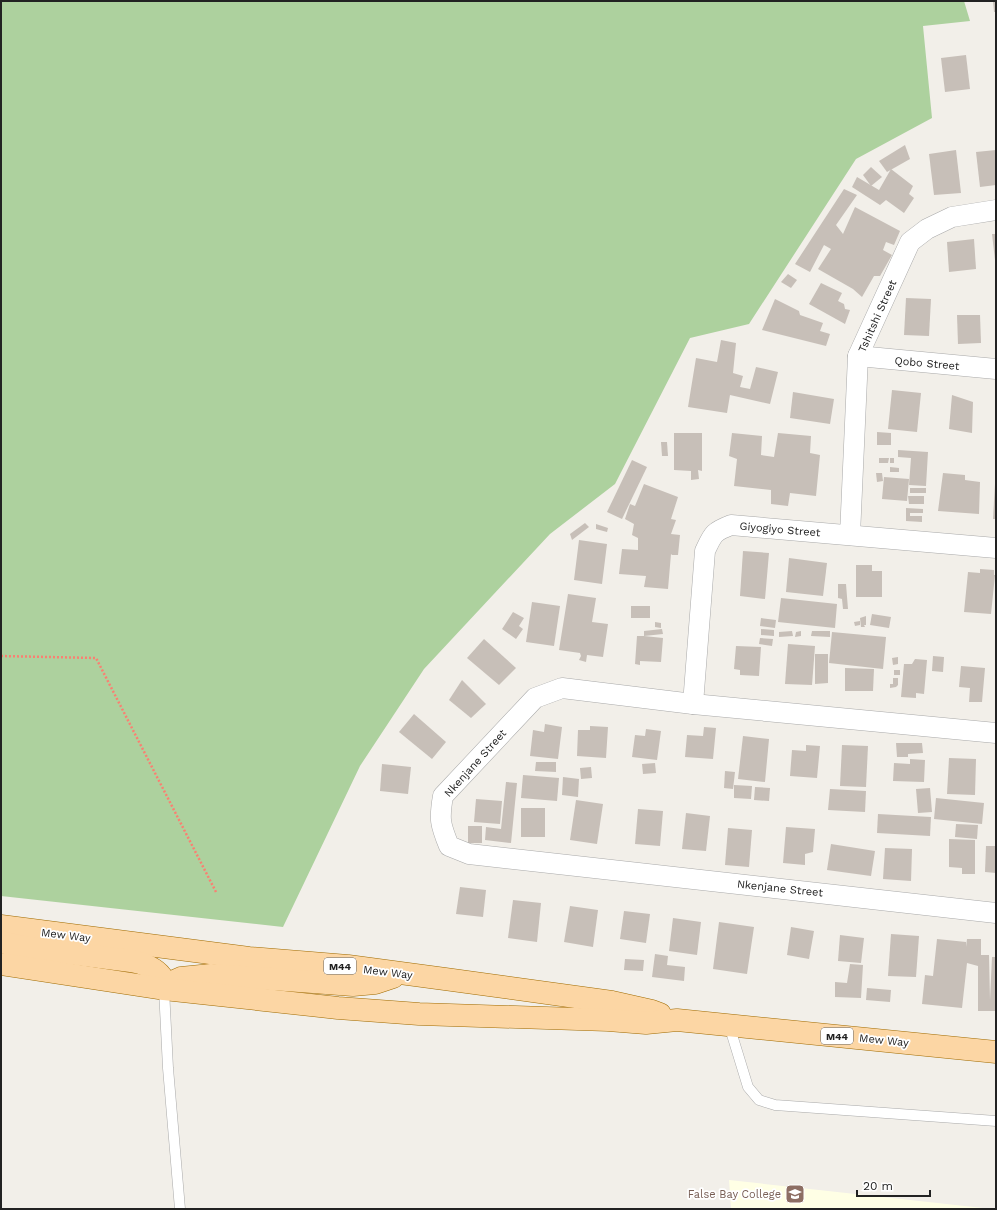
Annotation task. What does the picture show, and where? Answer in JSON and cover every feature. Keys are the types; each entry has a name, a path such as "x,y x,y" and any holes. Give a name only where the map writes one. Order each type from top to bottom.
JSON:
{"main road":[{"name":"Mew Way","path":"1,926 249,958 348,966 612,1002 652,1011 677,1020"},
{"path":"1,942 22,947 124,960 142,964 152,968 161,976 164,989 172,982 181,978 211,975 353,985 375,983 401,974"},
{"name":"Mew Way","path":"1,964 164,989 338,1008 419,1014 646,1022 677,1020 996,1052"}],"street":[{"name":"Tshitshi Street","path":"850,535 858,356 910,242 926,229 952,217 996,210"},
{"name":"Qobo Street","path":"858,356 996,369"},
{"name":"Giyogiyo Street","path":"693,704 705,551 713,535 720,530 731,525 996,548"},
{"name":"Nkenjane Street","path":"996,733 693,704 562,688 535,698 443,796 440,814 442,829 448,846 469,854 996,913"}],"lane":[{"path":"164,989 168,1068 180,1209"},
{"path":"729,1026 748,1087 760,1100 775,1106 996,1121"}],"path":[{"path":"1,656 96,658 216,892"}],"shaded area":[{"name":"False Bay College","path":"729,1180 992,1209 731,1209"}],"green space":[{"path":"1,1 964,1 970,21 923,26 932,118 856,159 749,324 690,338 615,484 550,534 424,669 360,766 283,927 1,896"}],"building":[{"path":"993,1 996,1 996,12 994,12"},
{"path":"966,55 970,89 945,92 941,58"},
{"path":"905,145 910,159 887,172 879,161"},
{"path":"956,150 961,193 934,195 929,154"},
{"path":"996,150 996,185 980,187 976,152"},
{"path":"871,167 882,177 871,186 863,175"},
{"path":"891,169 913,186 909,194 914,198 904,213 886,200 880,205 852,187 857,177 879,190"},
{"path":"844,189 857,195 836,225 843,234 855,207 900,231 894,245 886,242 883,250 892,255 880,276 874,276 862,297 853,289 818,269 831,249 824,245 810,272 795,264"},
{"path":"992,234 996,234 996,260 995,260"},
{"path":"974,239 976,269 949,272 947,242"},
{"path":"788,274 797,280 791,288 781,282"},
{"path":"821,283 842,293 838,301 844,304 845,309 850,310 845,324 809,304"},
{"path":"906,298 931,299 929,336 904,335"},
{"path":"775,299 799,311 800,315 823,323 820,331 830,334 826,346 762,330"},
{"path":"957,315 980,315 981,343 958,344"},
{"path":"721,340 736,343 733,373 743,376 740,387 750,389 756,367 778,372 770,404 730,395 727,413 688,407 696,358 717,362"},
{"path":"892,390 921,393 917,432 888,429"},
{"path":"793,392 834,399 830,424 790,418"},
{"path":"952,395 973,402 972,433 949,429"},
{"path":"877,432 891,433 891,445 877,445"},
{"path":"674,433 702,433 702,471 698,470 699,479 691,480 691,471 674,470"},
{"path":"732,433 762,436 761,455 774,457 778,433 811,436 810,453 820,455 816,496 790,493 788,506 771,504 771,490 734,486 737,459 729,456"},
{"path":"661,442 667,442 668,456 662,456"},
{"path":"898,450 928,452 926,486 909,485 911,458 898,457"},
{"path":"879,458 889,458 888,463 879,463"},
{"path":"890,458 894,458 894,463 890,463"},
{"path":"632,460 647,467 622,519 607,512"},
{"path":"890,467 899,468 899,472 890,472"},
{"path":"876,473 882,473 883,481 877,482"},
{"path":"943,473 965,475 965,480 980,482 979,514 938,511"},
{"path":"884,477 909,479 907,501 882,499"},
{"path":"644,484 678,497 671,519 676,520 671,534 680,535 678,555 671,554 668,589 644,587 646,576 619,574 622,549 638,550 638,538 632,535 634,524 625,519 630,504 635,506"},
{"path":"995,484 996,519 993,519"},
{"path":"910,488 926,488 926,493 910,493"},
{"path":"908,496 924,496 924,504 909,504"},
{"path":"906,508 923,509 923,513 910,513 910,516 922,516 922,522 906,521"},
{"path":"585,523 589,527 572,540 570,534"},
{"path":"596,524 608,528 607,532 596,529"},
{"path":"579,540 607,544 602,584 574,580"},
{"path":"743,551 769,553 765,599 740,596"},
{"path":"789,558 827,563 823,596 786,592"},
{"path":"856,565 872,565 872,571 882,571 882,597 856,597"},
{"path":"980,569 994,570 995,575 991,614 964,612 968,572 980,573"},
{"path":"838,584 846,584 848,609 843,609 842,599 838,598"},
{"path":"568,594 596,598 592,622 608,624 603,657 587,655 586,662 579,660 581,656 580,653 559,650"},
{"path":"781,598 837,604 835,628 778,622"},
{"path":"532,602 560,606 554,646 526,642"},
{"path":"631,606 650,606 650,618 631,618"},
{"path":"513,612 524,618 519,626 523,629 516,639 502,629"},
{"path":"872,614 891,617 889,628 870,625"},
{"path":"866,616 866,625 864,625 865,627 861,627 860,618"},
{"path":"761,618 776,620 775,628 760,626"},
{"path":"860,621 860,625 855,626 854,622"},
{"path":"655,622 661,623 661,628 655,627"},
{"path":"662,629 663,634 644,636 644,631"},
{"path":"761,629 774,630 774,636 761,635"},
{"path":"792,631 793,636 779,637 779,632"},
{"path":"801,631 801,636 795,637 796,632"},
{"path":"812,631 830,631 830,637 811,636"},
{"path":"832,632 886,637 883,669 829,663"},
{"path":"637,636 663,638 661,662 640,661 640,665 635,664"},
{"path":"760,638 773,639 772,646 759,644"},
{"path":"484,639 516,668 499,685 467,658"},
{"path":"788,644 815,646 812,685 785,684"},
{"path":"736,646 761,647 759,676 740,675 740,670 734,669"},
{"path":"815,654 828,654 828,683 815,684"},
{"path":"933,656 944,657 943,672 932,671"},
{"path":"898,657 898,664 893,665 892,658"},
{"path":"915,659 927,660 924,694 916,693 916,698 901,697 904,664 912,664"},
{"path":"961,666 985,668 982,702 969,702 970,688 959,687"},
{"path":"845,668 874,669 873,691 845,691"},
{"path":"894,670 900,670 900,675 894,675"},
{"path":"893,678 898,678 898,685 890,688 890,684 893,684"},
{"path":"462,680 486,704 471,718 449,700"},
{"path":"414,714 446,742 432,759 399,732"},
{"path":"545,724 562,727 558,759 530,756 533,730 544,732"},
{"path":"590,726 608,727 606,758 577,756 578,730 590,730"},
{"path":"704,727 716,728 713,759 685,757 687,735 703,736"},
{"path":"646,729 661,731 657,760 632,757 635,735 645,736"},
{"path":"743,736 769,739 765,782 738,779"},
{"path":"896,743 922,743 923,753 908,754 908,757 897,757"},
{"path":"806,745 820,746 817,778 790,776 792,750 806,751"},
{"path":"842,745 868,746 866,787 840,786"},
{"path":"949,758 976,759 975,795 947,794"},
{"path":"910,759 925,760 924,782 893,781 894,763 910,764"},
{"path":"536,762 556,762 556,772 535,771"},
{"path":"655,763 656,773 643,774 642,764"},
{"path":"382,764 411,767 408,794 380,791"},
{"path":"591,767 592,778 581,779 580,768"},
{"path":"725,771 735,772 733,789 724,788"},
{"path":"523,775 559,778 557,801 521,798"},
{"path":"563,777 579,779 578,797 562,795"},
{"path":"506,782 517,783 511,843 485,840 486,827 501,829"},
{"path":"734,785 752,786 751,799 734,798"},
{"path":"755,787 770,788 769,801 754,800"},
{"path":"930,788 932,812 918,813 916,789"},
{"path":"830,789 866,791 865,812 828,810"},
{"path":"936,798 984,803 982,824 934,819"},
{"path":"476,799 502,801 500,824 474,822"},
{"path":"576,800 603,804 597,844 570,840"},
{"path":"521,808 545,808 545,837 521,837"},
{"path":"638,809 663,811 660,846 635,844"},
{"path":"686,813 710,816 706,851 682,849"},
{"path":"878,814 931,817 930,836 877,833"},
{"path":"956,824 978,825 977,839 955,837"},
{"path":"468,826 482,826 482,843 468,843"},
{"path":"786,827 815,829 813,852 805,854 805,865 783,863"},
{"path":"728,828 752,830 749,867 725,865"},
{"path":"949,839 975,840 975,874 962,874 962,868 949,867"},
{"path":"831,844 875,851 871,876 827,870"},
{"path":"986,846 996,846 996,873 985,872"},
{"path":"885,848 912,849 911,881 883,879"},
{"path":"460,887 486,890 483,917 456,914"},
{"path":"513,900 541,903 537,942 508,938"},
{"path":"570,906 598,910 593,947 564,942"},
{"path":"624,911 650,914 646,943 620,939"},
{"path":"673,918 701,922 697,955 669,951"},
{"path":"719,922 754,927 747,974 713,969"},
{"path":"791,927 814,931 809,959 787,955"},
{"path":"891,934 919,936 916,977 888,976"},
{"path":"840,935 864,938 861,963 838,961"},
{"path":"937,939 966,942 966,947 967,939 981,939 981,955 989,955 990,1000 992,957 996,957 996,1011 978,1011 978,966 967,963 962,1008 922,1004 925,975 933,976"},
{"path":"655,954 668,956 667,965 685,967 684,981 652,977"},
{"path":"625,959 644,960 643,971 624,970"},
{"path":"850,964 863,965 861,998 835,997 835,982 847,983"},
{"path":"867,988 891,990 890,1002 866,1000"}],"place":[{"name":"False Bay College","path":"795,1194"}]}
